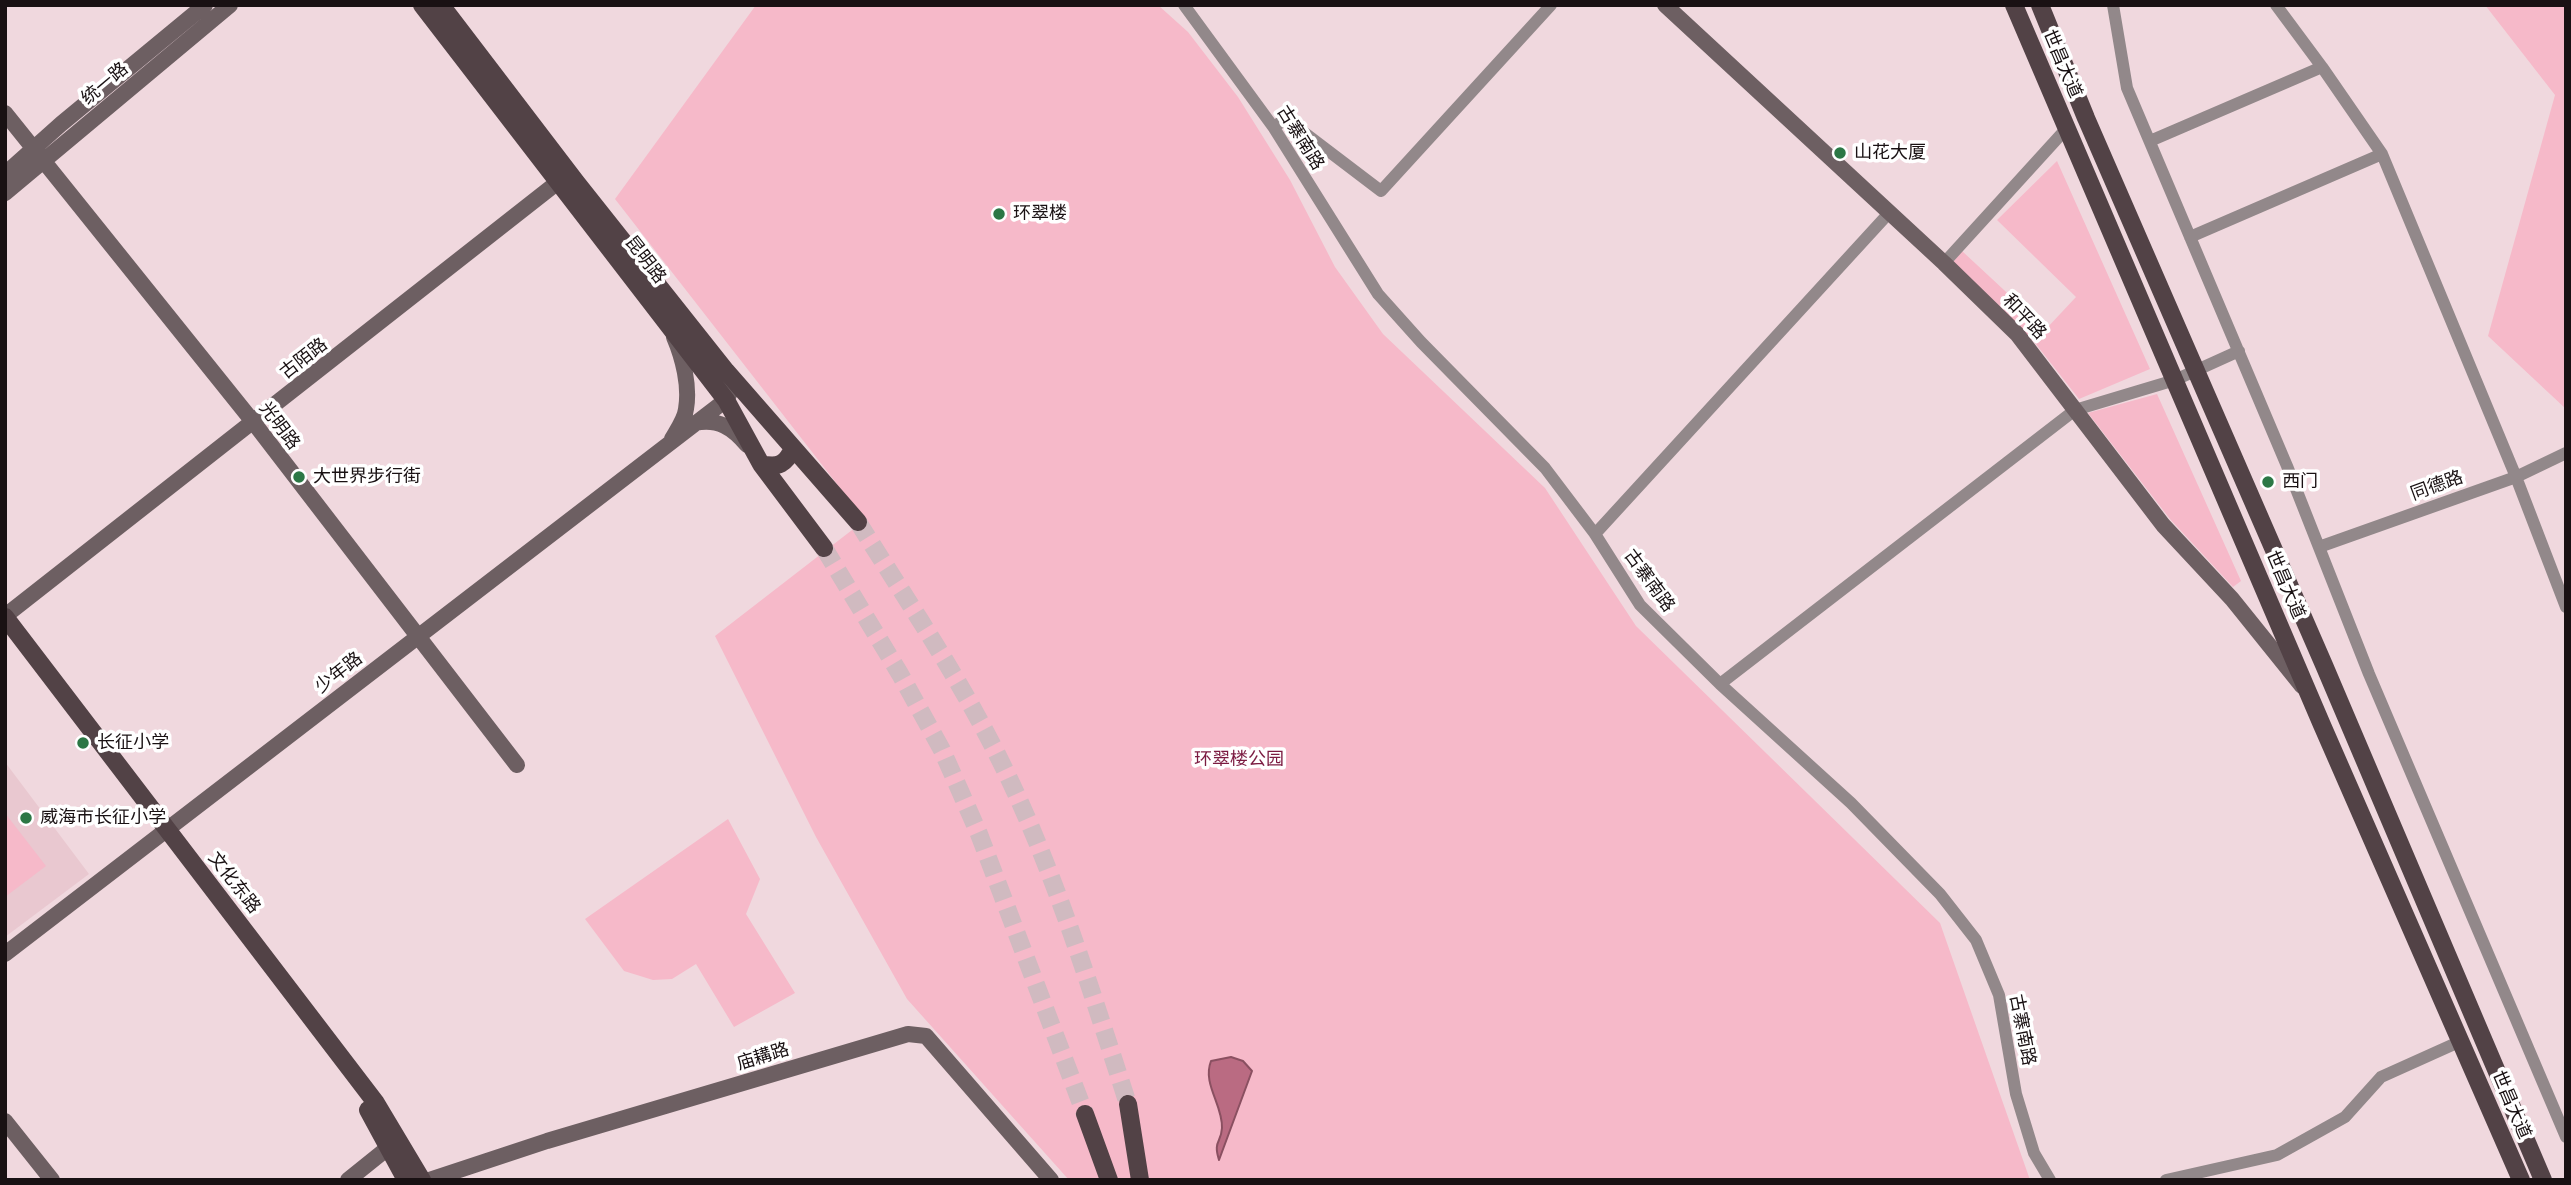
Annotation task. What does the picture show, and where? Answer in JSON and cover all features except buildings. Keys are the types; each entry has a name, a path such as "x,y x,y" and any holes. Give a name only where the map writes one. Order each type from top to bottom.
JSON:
{"main road":[{"name":"昆明路","path":"422,5 726,400 761,464 824,548"},
{"name":"昆明路","path":"441,5 576,182 726,371 858,522"},
{"name":"世昌大道","path":"2014,5 2521,1180"},
{"name":"世昌大道","path":"2040,5 2086,118 2197,370 2543,1180"},
{"path":"761,464 774,467 784,463 793,448"},
{"name":"文化东路","path":"5,617 163,833 376,1102 422,1180"},
{"path":"5,633 163,833 367,1109 406,1180"},
{"path":"1128,1104 1140,1180"},
{"path":"1085,1114 1109,1180"}],"street":[{"name":"统一路","path":"5,193 40,154 205,5"},
{"name":"统一路","path":"5,173 40,154 230,5"},
{"name":"古寨南路","path":"1184,5 1274,128 1378,294 1421,342 1545,468 1595,534 1640,604 1720,684 1851,803 1940,894 1976,940 1999,995 2016,1094 2034,1153 2050,1180"},
{"path":"1274,128 1285,118 1381,191 1551,5"},
{"name":"和平路","path":"1665,5 2017,334 2163,526 2232,600 2310,696"},
{"path":"2113,5 2127,88 2239,351 2395,735 2566,1137"},
{"path":"2276,5 2382,154 2565,602"},
{"path":"2150,141 2322,67"},
{"name":"光明路","path":"5,113 254,423 416,638 517,765"},
{"path":"1944,263 2066,129"},
{"path":"2190,237 2382,154"},
{"name":"古陌路","path":"5,617 558,182"},
{"path":"1595,534 1889,213"},
{"path":"669,444 686,409 686,383 681,355 670,325"},
{"path":"1720,684 2076,410 2175,380 2239,351"},
{"path":"726,371 732,389 726,400"},
{"name":"少年路","path":"5,954 726,400"},
{"path":"695,424 710,420 725,425 740,437 761,464"},
{"name":"同德路","path":"2319,547 2516,477 2566,453"},
{"path":"2310,696 2333,688"},
{"name":"庙耩路","path":"429,1180 908,1034 926,1036 1051,1180"},
{"path":"2166,1180 2277,1155 2345,1117 2381,1077 2460,1041"},
{"path":"5,1121 52,1180"},
{"path":"348,1180 389,1147"}],"shaded area":[{"name":"威海市长征小学","path":"5,762 89,874 5,937"},
{"path":"1231,1057 1243,1061 1252,1071 1219,1160 1217,1145 1222,1128 1221,1119 1209,1070 1211,1061"}],"green space":[{"name":"环翠楼公园","path":"756,5 1158,5 1188,32 1238,97 1290,180 1335,267 1383,334 1545,488 1636,626 1940,923 2030,1180 1069,1180 907,999 816,837 715,636 865,520 615,199"},
{"path":"2485,5 2566,5 2566,409 2488,336 2555,95"},
{"path":"2057,161 2150,369 2079,399 2035,343 1952,263 1962,251 2046,329 2076,297 1997,220"},
{"path":"2157,394 2241,581 2233,587 2170,519 2088,413"},
{"path":"5,813 46,866 5,897"},
{"path":"728,819 760,879 746,914 795,993 734,1027 696,964 672,979 653,980 624,971 585,919"}],"tunnel":[{"path":"858,522 955,678 1008,775 1065,914 1128,1104"},
{"path":"824,548 942,750 979,834 1085,1114"}],"place":[{"name":"山花大厦","path":"1840,153"},
{"name":"环翠楼","path":"999,214"},
{"name":"大世界步行街","path":"299,477"},
{"name":"西门","path":"2268,482"},
{"name":"长征小学","path":"83,743"},
{"name":"威海市长征小学","path":"26,818"}]}
